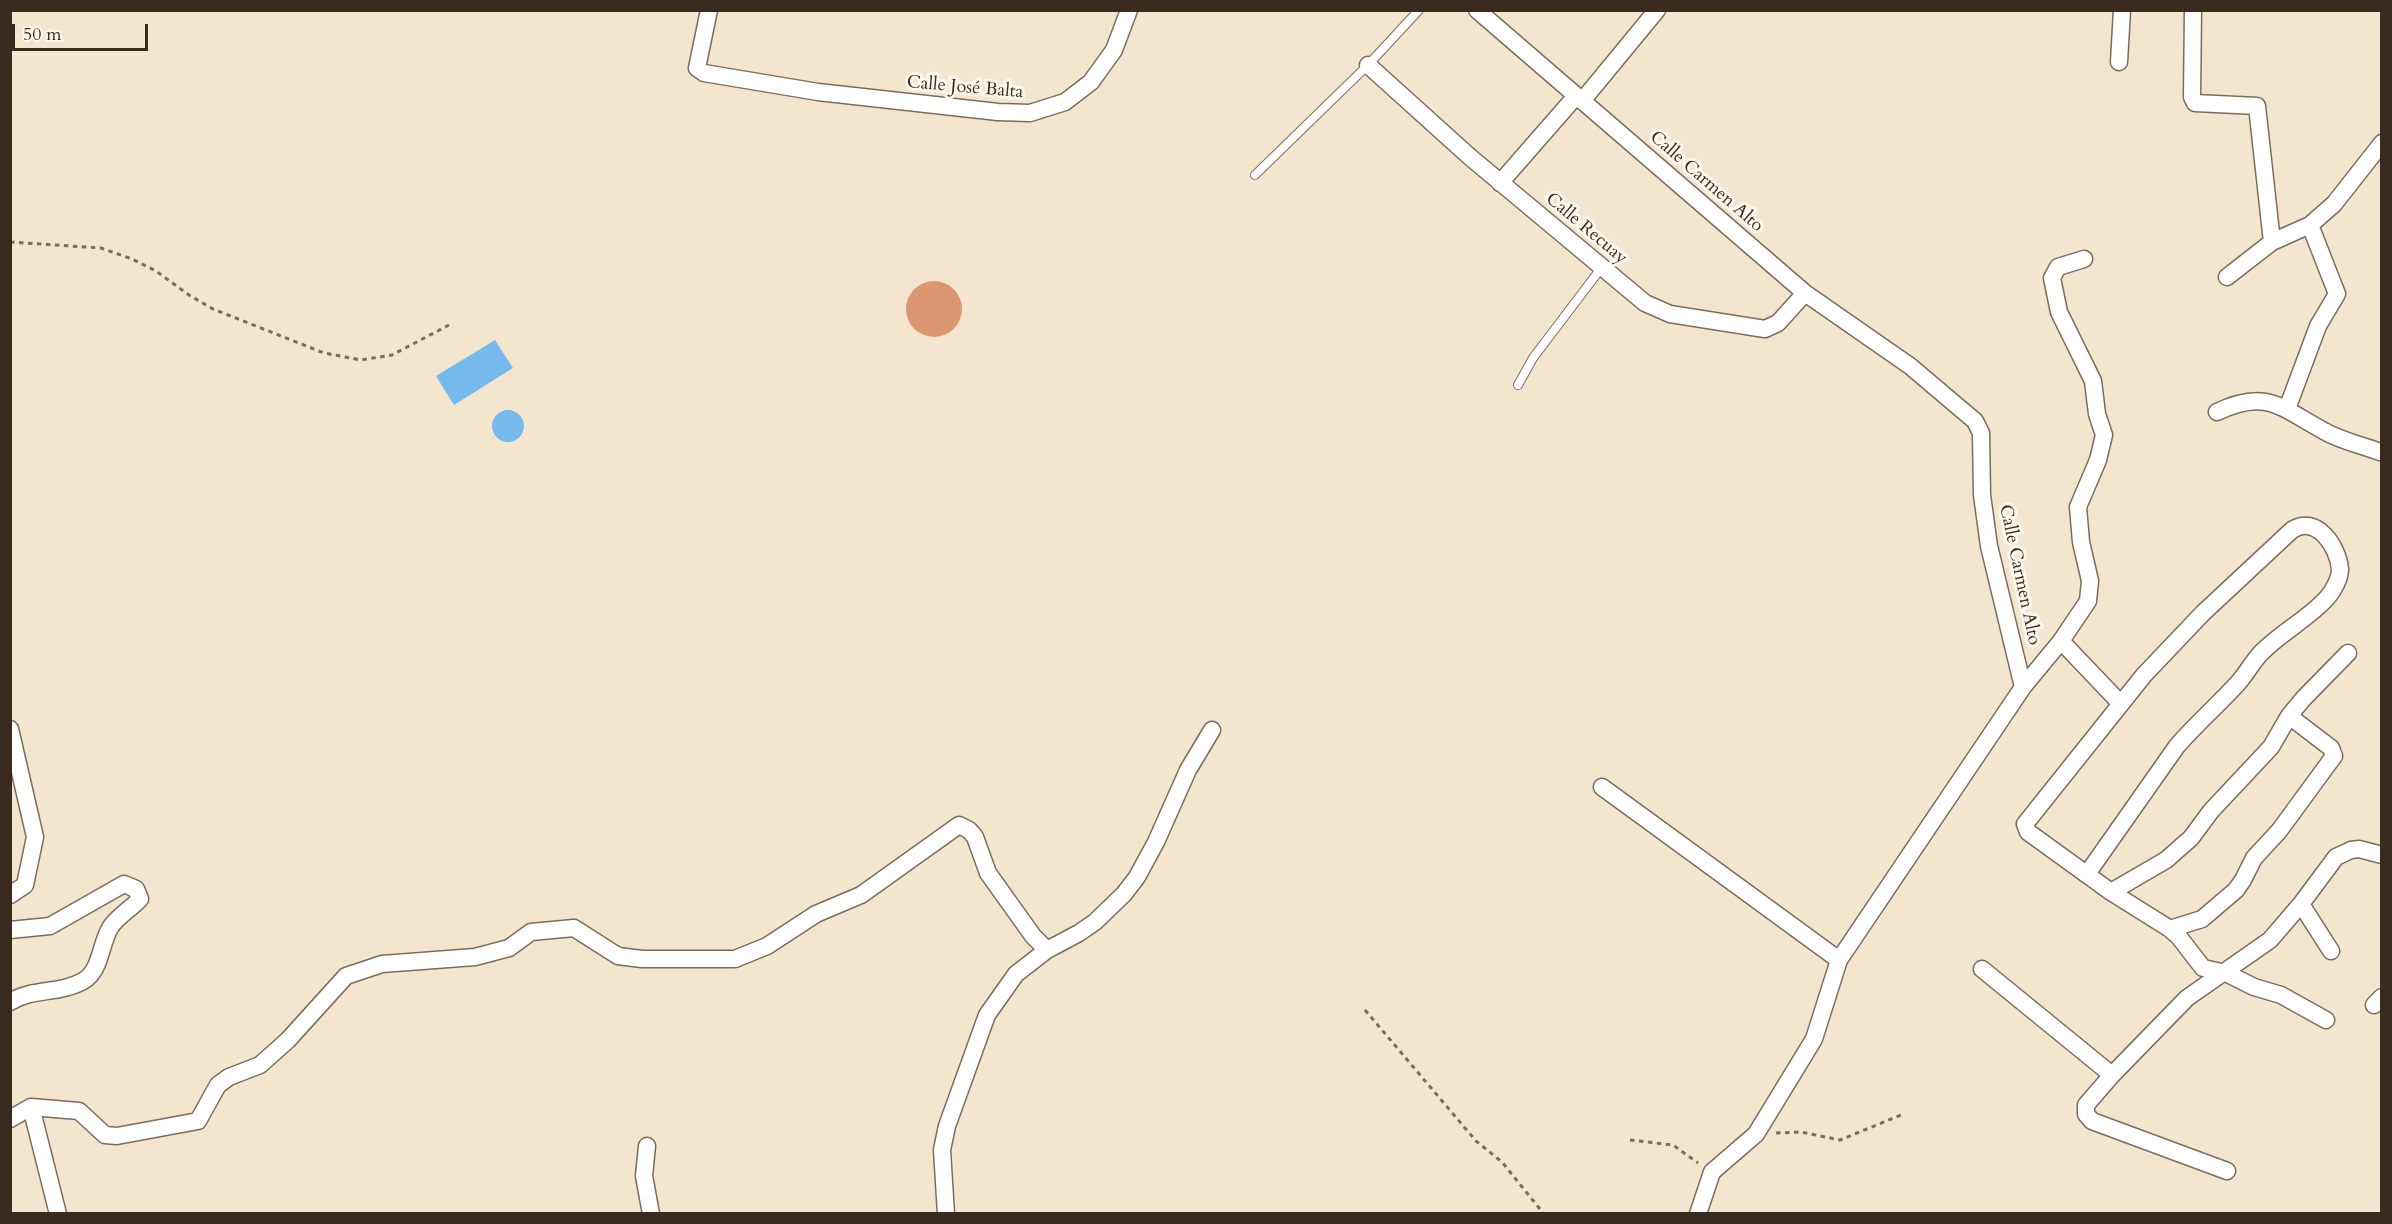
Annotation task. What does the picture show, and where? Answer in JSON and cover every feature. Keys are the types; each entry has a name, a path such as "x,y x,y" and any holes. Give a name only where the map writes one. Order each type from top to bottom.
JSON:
{"street":[{"name":"Calle José Balta","path":"709,10 698,57 698,71 818,92 998,112 1030,113 1065,102 1091,82 1114,50 1129,10"},
{"name":"Calle Carmen Alto","path":"1477,10 1805,293 1910,366 1975,421 1981,433 1982,495 1989,546 2023,687"},
{"path":"1500,183 1657,10"},
{"path":"2119,62 2122,10"},
{"path":"2193,10 2192,97 2195,103 2257,106 2272,242"},
{"name":"Calle Recuay","path":"1368,65 1500,183 1645,303 1670,314 1765,329 1778,323 1805,293"},
{"path":"2227,277 2272,242 2310,225 2334,204 2382,144"},
{"path":"2288,409 2318,326 2337,294 2310,225"},
{"path":"1698,1214 1712,1172 1756,1134 1814,1039 1839,960 2023,687 2061,641 2088,601 2090,581 2081,542 2078,507 2098,460 2104,435 2097,414 2094,381 2059,312 2052,278 2058,267 2069,262 2084,260"},
{"path":"2217,412 2237,402 2255,399 2288,409 2326,432 2380,452"},
{"path":"2087,874 2177,746 2193,727 2238,682 2261,654 2328,597 2337,582 2340,570 2337,556 2320,530 2308,525 2292,530 2203,613 2144,675 2025,824 2028,832 2111,892 2170,929 2203,968 2226,973 2254,987 2281,995 2326,1020"},
{"path":"2061,641 2121,704"},
{"path":"2111,892 2166,860 2191,838 2211,811 2271,747 2289,716 2317,683 2349,653"},
{"path":"2170,929 2202,919 2236,890 2254,858 2279,831 2334,756 2331,748 2289,716"},
{"path":"10,729 35,837 25,885 10,895"},
{"path":"946,1214 942,1150 950,1115 987,1015 1016,974 1047,950 1079,933 1109,910 1124,894 1137,877 1156,842 1188,770 1212,730"},
{"path":"1602,787 1839,960"},
{"path":"10,1119 31,1107 79,1111 105,1135 117,1136 198,1121 218,1085 229,1077 260,1065 288,1040 346,976 382,964 475,957 509,948 531,932 574,928 618,956 642,959 735,959 767,946 816,914 861,896 959,825 969,830 975,837 988,873 1033,936 1047,950"},
{"path":"2227,1171 2092,1121 2086,1114 2086,1105 2187,998 2226,973 2270,940 2301,904 2336,857 2359,849 2382,855"},
{"path":"10,930 50,926 124,884 136,889 140,899 111,925 102,944 96,968 84,981 21,996 10,1002"},
{"path":"2301,904 2331,951"},
{"path":"1982,969 2112,1075"},
{"path":"31,1107 58,1214"},
{"path":"647,1146 644,1176 651,1214"}],"lane":[{"path":"1255,175 1368,65 1419,10"},
{"path":"1518,386 1533,358 1602,267"}],"path":[{"path":"10,242 101,248 132,259 156,271 213,309 324,354 361,360 392,355 448,325"},
{"path":"1365,1010 1476,1142 1502,1162 1544,1214"},
{"path":"1756,1134 1802,1132 1840,1140 1901,1115"},
{"path":"1630,1140 1672,1145 1712,1172"}],"water":[{"path":"495,340 513,368 454,405 436,376"},
{"path":"508,410 519,415 524,426 519,437 508,442 497,437 492,426 497,415"}],"building":[{"path":"934,281 949,286 957,294 962,309 957,324 949,332 934,337 919,332 911,324 906,309 911,294 919,286"}]}
